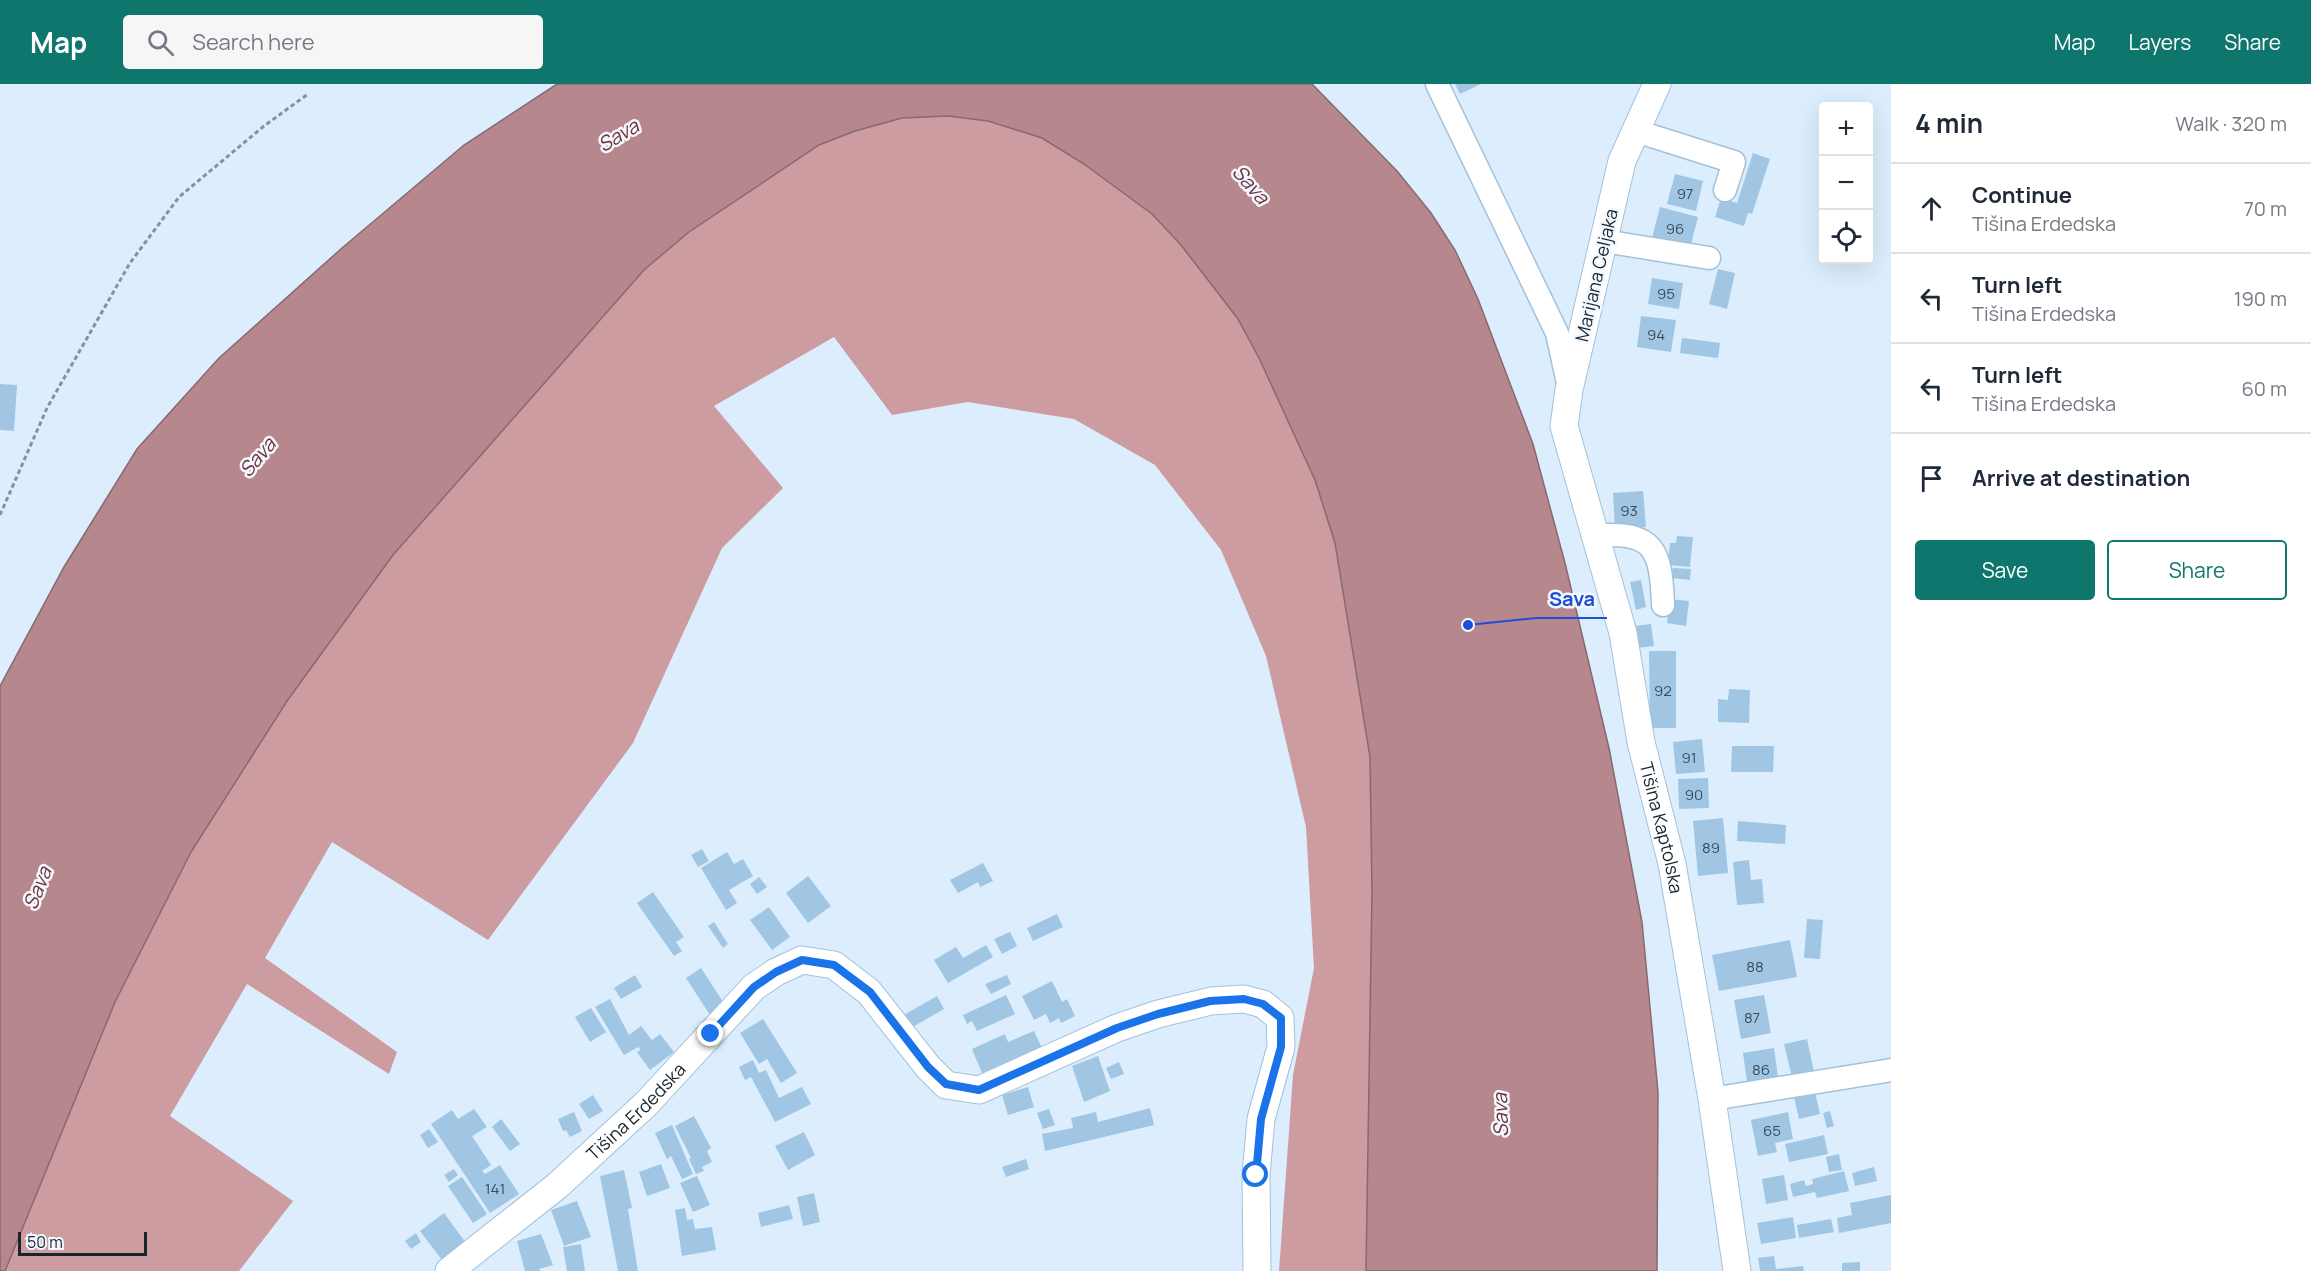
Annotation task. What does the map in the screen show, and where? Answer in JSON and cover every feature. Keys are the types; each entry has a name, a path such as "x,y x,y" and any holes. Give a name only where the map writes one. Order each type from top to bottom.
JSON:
{"main road":[{"path":"1636,131 1657,84"},
{"name":"Marijana Celjaka","path":"1569,390 1622,161 1636,131"},
{"name":"Tišina Kaptolska","path":"1569,390 1564,426 1623,633 1641,742 1672,864 1712,1099 1737,1271"},
{"name":"Tišina Erdedska","path":"449,1271 557,1186 646,1104 754,987 776,972 802,960 834,965 870,992 928,1067 946,1084 979,1090 1117,1028 1158,1014 1210,1001 1244,999 1263,1004 1281,1018 1281,1047 1261,1119 1256,1175 1257,1271"}],"street":[{"path":"1437,84 1557,333 1569,390"},
{"path":"1636,131 1734,162 1725,190"},
{"path":"1604,241 1709,258"},
{"path":"1595,536 1611,534 1638,539 1653,549 1661,569 1663,605"},
{"path":"1712,1099 1891,1070"}],"path":[{"path":"0,515 47,408 130,263 179,197 264,126 308,94"}],"shaded area":[{"path":"948,116 988,121 1042,138 1084,164 1152,214 1181,245 1238,319 1259,358 1315,480 1335,543 1370,757 1372,892 1366,1271 1279,1271 1293,1075 1314,968 1306,827 1266,656 1221,550 1155,465 1074,419 968,402 892,415 834,337 714,406 783,488 722,548 633,743 488,940 332,842 265,958 397,1052 389,1074 247,984 170,1116 293,1201 239,1271 5,1271 115,1002 191,852 287,701 393,555 644,270 689,232 819,145 855,131 902,118"}],"water":[{"path":"557,84 1312,84 1397,171 1431,213 1455,250 1478,299 1533,444 1565,563 1609,748 1642,922 1658,1092 1657,1271 1366,1271 1372,892 1370,757 1335,543 1315,480 1259,358 1238,319 1181,245 1152,214 1084,164 1042,138 988,121 948,116 902,118 855,131 819,145 689,232 644,270 393,555 287,701 191,852 115,1002 5,1271 0,1271 0,686 64,567 137,449 219,358 342,248 464,145"}],"building":[{"path":"1455,84 1481,84 1460,94"},
{"path":"1753,153 1770,159 1752,214 1748,213 1744,226 1715,217 1721,198 1737,203"},
{"path":"1675,174 1703,181 1696,211 1667,204"},
{"path":"1660,207 1698,217 1690,248 1652,238"},
{"path":"1718,269 1735,273 1727,309 1709,304"},
{"path":"1652,278 1683,283 1679,309 1648,304"},
{"path":"1641,316 1676,320 1671,352 1637,347"},
{"path":"1682,338 1720,343 1718,358 1680,353"},
{"path":"0,384 17,385 14,431 0,430"},
{"path":"1643,491 1646,527 1615,529 1613,493"},
{"path":"1677,536 1693,537 1690,567 1668,565 1670,543 1676,543"},
{"path":"1673,568 1691,569 1690,580 1672,578"},
{"path":"1641,580 1646,607 1636,610 1630,582"},
{"path":"1670,599 1689,601 1686,626 1667,623"},
{"path":"1651,624 1654,646 1637,648 1634,626"},
{"path":"1649,651 1676,651 1676,728 1650,728"},
{"path":"1729,689 1750,690 1749,723 1718,722 1718,699 1728,700"},
{"path":"1702,739 1705,772 1676,774 1673,742"},
{"path":"1732,746 1774,746 1773,772 1731,772"},
{"path":"1708,778 1709,808 1679,809 1678,779"},
{"path":"1723,818 1728,873 1698,876 1693,821"},
{"path":"1738,821 1786,825 1785,844 1737,841"},
{"path":"702,849 709,861 698,867 691,855"},
{"path":"727,852 734,864 743,859 753,876 729,890 737,903 726,910 701,868"},
{"path":"1749,860 1751,880 1762,879 1764,903 1737,905 1733,862"},
{"path":"983,863 993,881 980,887 978,882 958,893 950,880"},
{"path":"808,876 831,906 808,923 786,893"},
{"path":"759,877 767,887 757,894 750,884"},
{"path":"653,892 684,937 676,942 682,951 674,956 637,903"},
{"path":"769,907 790,937 772,950 750,920"},
{"path":"1057,914 1063,927 1033,941 1027,928"},
{"path":"1807,919 1823,920 1820,959 1804,958"},
{"path":"714,922 728,944 723,948 708,926"},
{"path":"1010,932 1017,946 1002,954 994,939"},
{"path":"1790,940 1797,977 1719,991 1712,955"},
{"path":"986,945 993,957 948,983 934,960 956,947 963,958"},
{"path":"701,968 725,1005 710,1015 686,978"},
{"path":"635,975 642,987 621,999 614,988"},
{"path":"1007,975 1011,984 991,994 985,984"},
{"path":"1052,981 1062,1002 1067,999 1075,1016 1061,1023 1059,1018 1050,1023 1046,1014 1034,1020 1022,996"},
{"path":"1006,995 1015,1014 977,1031 972,1021 967,1024 963,1015"},
{"path":"1764,995 1771,1033 1741,1039 1734,1000"},
{"path":"937,996 944,1009 909,1029 902,1016"},
{"path":"610,999 629,1035 641,1026 652,1040 660,1034 674,1052 650,1070 637,1052 641,1050 638,1047 624,1055 595,1007"},
{"path":"591,1008 606,1032 590,1042 575,1017"},
{"path":"763,1019 797,1073 781,1083 767,1059 759,1064 740,1033"},
{"path":"1034,1031 1042,1048 982,1073 972,1049 1005,1034 1008,1042"},
{"path":"1807,1039 1814,1072 1792,1077 1784,1044"},
{"path":"1774,1048 1779,1085 1748,1089 1743,1053"},
{"path":"1098,1056 1110,1091 1084,1102 1072,1066"},
{"path":"753,1060 759,1073 766,1070 779,1098 802,1087 811,1104 775,1122 751,1077 745,1080 739,1067"},
{"path":"1119,1062 1124,1074 1111,1079 1106,1068"},
{"path":"1028,1087 1034,1107 1008,1115 1002,1095"},
{"path":"1815,1092 1820,1114 1799,1119 1794,1097"},
{"path":"593,1095 603,1111 589,1119 579,1104"},
{"path":"1150,1108 1154,1125 1045,1151 1042,1134 1073,1128 1071,1118 1096,1112 1098,1122"},
{"path":"474,1109 487,1127 472,1136 491,1165 482,1171 485,1174 500,1165 519,1194 490,1213 431,1124 452,1110 458,1119"},
{"path":"1049,1109 1055,1125 1043,1129 1037,1113"},
{"path":"1830,1111 1834,1126 1827,1128 1823,1113"},
{"path":"574,1112 582,1131 570,1137 566,1130 563,1131 558,1119"},
{"path":"1788,1112 1793,1139 1775,1143 1777,1152 1758,1156 1751,1120"},
{"path":"694,1116 711,1148 707,1151 712,1162 702,1167 704,1171 696,1174 689,1159 691,1158 675,1126"},
{"path":"501,1119 520,1144 510,1151 492,1127"},
{"path":"672,1125 693,1174 682,1179 671,1156 667,1159 655,1133"},
{"path":"429,1129 438,1142 428,1148 420,1135"},
{"path":"804,1132 815,1155 788,1170 775,1146"},
{"path":"1824,1135 1828,1154 1789,1162 1785,1144"},
{"path":"1839,1154 1842,1170 1829,1172 1826,1157"},
{"path":"1026,1159 1029,1169 1006,1177 1002,1167"},
{"path":"661,1164 670,1188 647,1196 639,1172"},
{"path":"1874,1167 1877,1181 1855,1186 1852,1173"},
{"path":"454,1169 458,1175 449,1182 444,1175"},
{"path":"624,1170 632,1208 628,1209 638,1271 618,1271 600,1176"},
{"path":"1844,1171 1849,1191 1817,1198 1815,1192 1793,1197 1790,1184 1804,1180 1806,1186 1813,1184 1812,1179"},
{"path":"1784,1175 1788,1200 1766,1204 1762,1179"},
{"path":"697,1176 710,1205 693,1212 680,1183"},
{"path":"462,1177 487,1214 473,1223 448,1186"},
{"path":"814,1193 820,1222 803,1226 797,1197"},
{"path":"1891,1195 1891,1223 1839,1233 1837,1218 1852,1215 1850,1203"},
{"path":"577,1201 591,1237 564,1246 551,1210"},
{"path":"789,1205 793,1219 761,1227 758,1213"},
{"path":"685,1208 687,1220 693,1219 695,1229 712,1227 716,1250 682,1256 675,1210"},
{"path":"444,1213 466,1243 442,1260 420,1231"},
{"path":"1793,1217 1796,1238 1761,1244 1757,1223"},
{"path":"1831,1219 1834,1232 1799,1238 1797,1225"},
{"path":"416,1233 421,1242 411,1249 405,1241"},
{"path":"541,1234 553,1265 539,1269 540,1271 525,1271 517,1241"},
{"path":"581,1244 585,1271 567,1271 563,1247"},
{"path":"1774,1256 1776,1269 1803,1266 1804,1271 1760,1271 1758,1258"},
{"path":"1860,1262 1860,1271 1842,1271 1842,1263"}],"place":[{"name":"Sava","path":"1468,625"}],"route":[{"path":"711,1034 754,987 776,972 802,960 834,965 870,992 928,1067 946,1084 979,1090 1117,1028 1158,1014 1210,1001 1244,999 1263,1004 1281,1018 1281,1047 1261,1119 1256,1175"}]}
